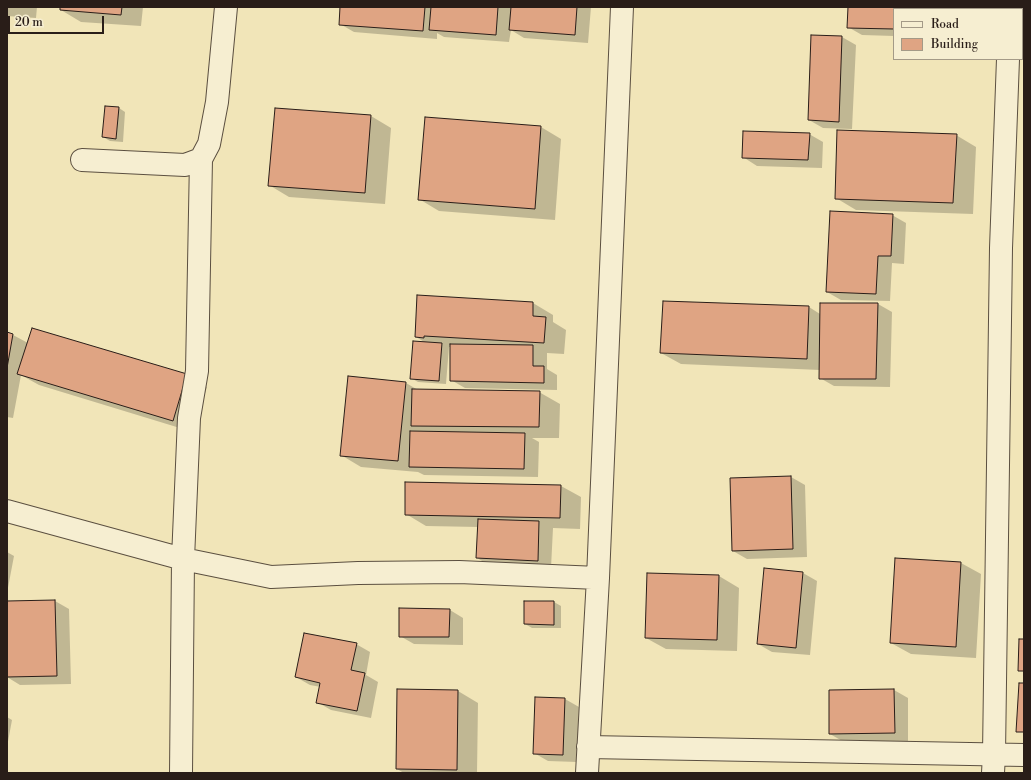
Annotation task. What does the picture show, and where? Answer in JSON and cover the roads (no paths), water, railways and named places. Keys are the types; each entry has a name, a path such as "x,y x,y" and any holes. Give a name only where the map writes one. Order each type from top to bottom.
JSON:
{"street":[{"path":"181,773 183,559 189,418 197,371 201,160 209,144 216,102 226,7"},
{"path":"587,773 598,578 622,7"},
{"path":"994,763 1001,248 1008,60"},
{"path":"82,160 185,165 201,160"},
{"path":"7,511 183,559 271,577 358,573 459,572 598,578"},
{"path":"588,747 994,763 1024,755"}]}
